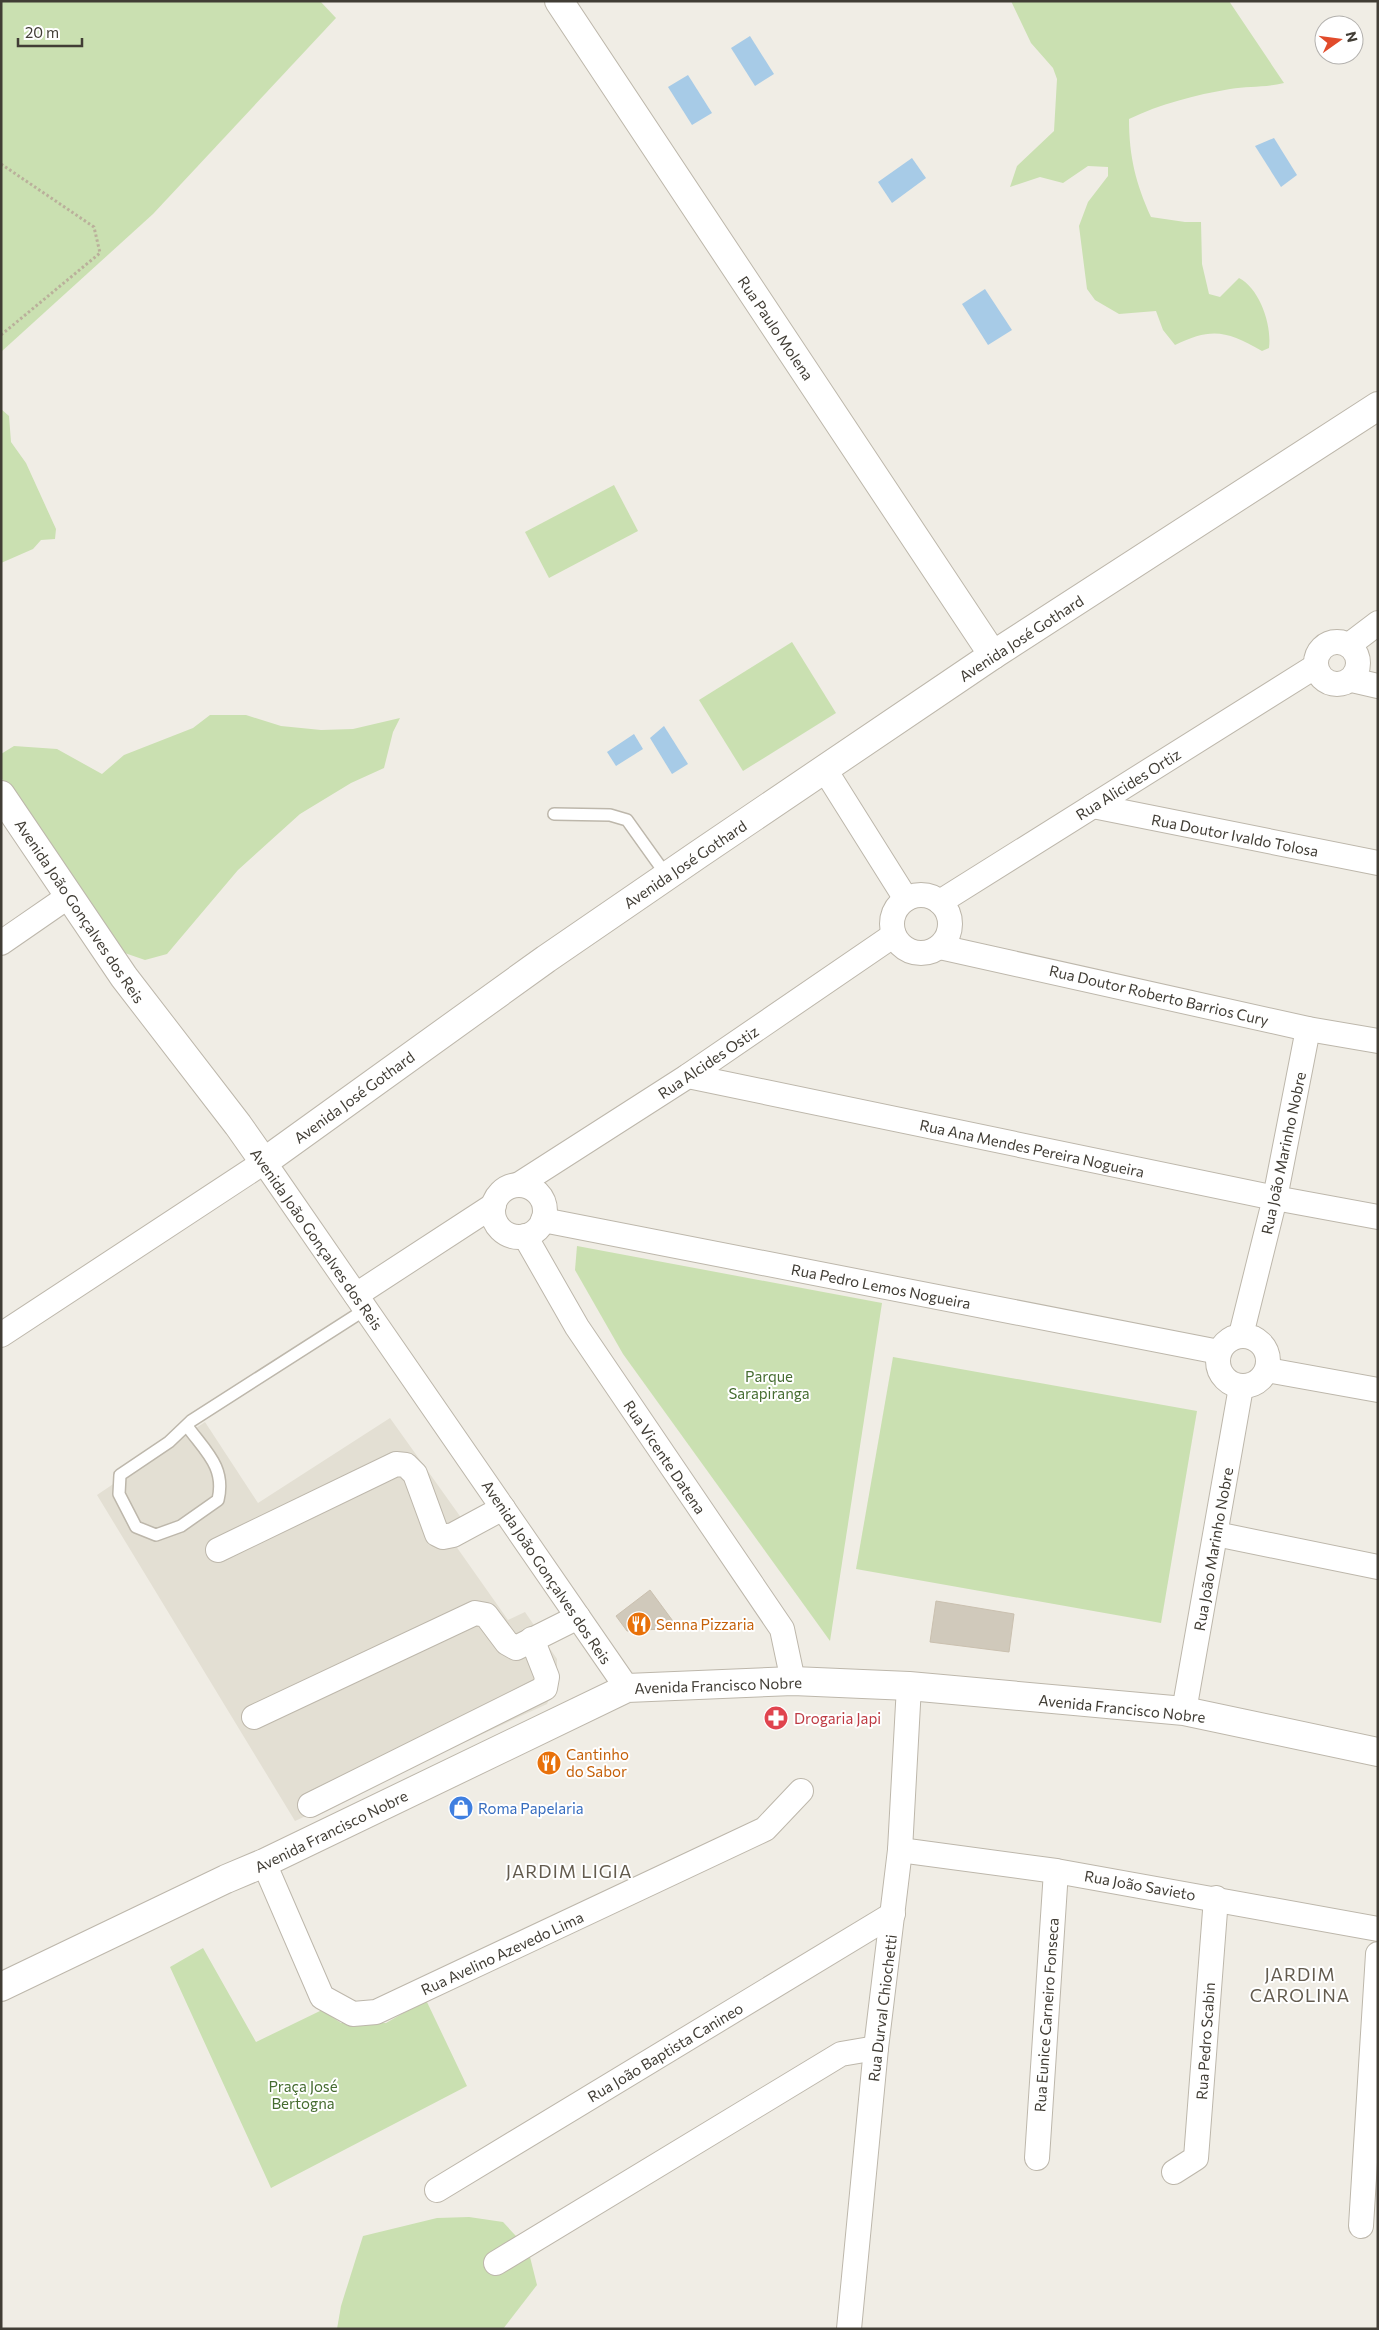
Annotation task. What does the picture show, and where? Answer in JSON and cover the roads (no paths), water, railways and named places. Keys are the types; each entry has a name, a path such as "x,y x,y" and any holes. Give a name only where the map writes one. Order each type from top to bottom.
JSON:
{"street":[{"name":"Rua Paulo Molena","path":"559,1 993,656"},
{"name":"Avenida José Gothard","path":"1,1336 264,1162 546,959 667,876 993,656 1378,406"},
{"path":"1349,645 1378,623"},
{"path":"1352,680 1358,668 1358,661 1354,650 1343,642 1329,643 1319,653 1316,666 1322,678 1328,682 1341,684 1352,680 1378,686"},
{"name":"Rua Alicides Ortiz","path":"940,902 1316,666"},
{"path":"825,770 906,899"},
{"name":"Avenida João Gonçalves dos Reis","path":"1,795 124,977 238,1125 264,1162 627,1688"},
{"name":"Rua Doutor Ivaldo Tolosa","path":"1093,806 1378,863"},
{"path":"924,895 940,902 947,910 950,919 948,934 940,947 932,952 914,953 899,942 894,934 892,925 894,915 906,899 924,895"},
{"path":"1,943 69,896"},
{"name":"Rua Alcides Ostiz","path":"518,1185 688,1076 894,934"},
{"name":"Rua Doutor Roberto Barrios Cury","path":"940,947 1308,1029 1378,1042"},
{"name":"Rua João Marinho Nobre","path":"1241,1335 1275,1198 1308,1029"},
{"name":"Rua Ana Mendes Pereira Nogueira","path":"688,1076 1275,1198 1378,1217"},
{"path":"361,1302 494,1205 502,1191 518,1185 526,1186 540,1196 545,1212 543,1220 532,1233 524,1236 508,1234 501,1229 494,1214 494,1205"},
{"name":"Rua Pedro Lemos Nogueira","path":"543,1220 1219,1352"},
{"name":"Rua Vicente Datena","path":"524,1236 577,1327 782,1630 793,1681"},
{"path":"1241,1335 1250,1336 1264,1346 1268,1353 1267,1370 1257,1382 1241,1386 1233,1384 1220,1373 1218,1365 1219,1352 1226,1342 1241,1335"},
{"path":"1267,1370 1378,1390"},
{"name":"Rua João Marinho Nobre","path":"1184,1711 1241,1386"},
{"path":"218,1550 396,1464 406,1465 415,1474 437,1534 443,1537 453,1534 503,1508"},
{"path":"1216,1534 1378,1567"},
{"path":"254,1717 475,1613 486,1615 506,1643 516,1648 578,1617"},
{"path":"310,1805 545,1688 548,1677 532,1639"},
{"name":"Avenida Francisco Nobre","path":"1,1987 226,1879 264,1864 627,1688 793,1681 909,1686 1184,1711 1378,1752"},
{"name":"Rua Durval Chiochetti","path":"849,2329 876,2048 900,1850 909,1686"},
{"name":"Rua Avelino Azevedo Lima","path":"264,1864 322,1997 353,2014 376,2012 766,1829 801,1791"},
{"name":"Rua João Savieto","path":"900,1850 1056,1871 1216,1898 1378,1929"},
{"name":"Rua Eunice Carneiro Fonseca","path":"1037,2158 1056,1871"},
{"name":"Rua Pedro Scabin","path":"1174,2172 1196,2158 1216,1898"},
{"name":"Rua João Baptista Canineo","path":"437,2190 893,1914"},
{"path":"1361,2226 1378,1954"},
{"path":"496,2264 841,2054 876,2048"}],"lane":[{"path":"554,814 610,814 627,820 667,876"},
{"path":"187,1426 218,1469 221,1489 218,1500 181,1526 156,1535 136,1527 119,1494 120,1474 169,1442 187,1426 361,1302"}],"water":[{"path":"750,36 774,74 755,86 731,48"},
{"path":"688,75 712,113 692,125 668,87"},
{"path":"1274,138 1297,175 1281,187 1255,146"},
{"path":"912,158 926,178 892,203 878,182"},
{"path":"985,289 1012,330 988,345 962,304"},
{"path":"664,726 688,764 672,774 650,738"},
{"path":"634,734 643,749 616,766 607,752"}],"place":[{"name":"Senna Pizzaria","path":"639,1624"},
{"name":"Drogaria Japi","path":"776,1718"},
{"name":"Cantinho do Sabor","path":"549,1763"},
{"name":"Roma Papelaria","path":"461,1808"}],"district":[{"name":"JARDIM LIGIA","path":"569,1871"},
{"name":"JARDIM CAROLINA","path":"1300,1984"}],"park label":[{"name":"Parque Sarapiranga","path":"769,1384"},
{"name":"Praça José Bertogna","path":"303,2094"}]}
